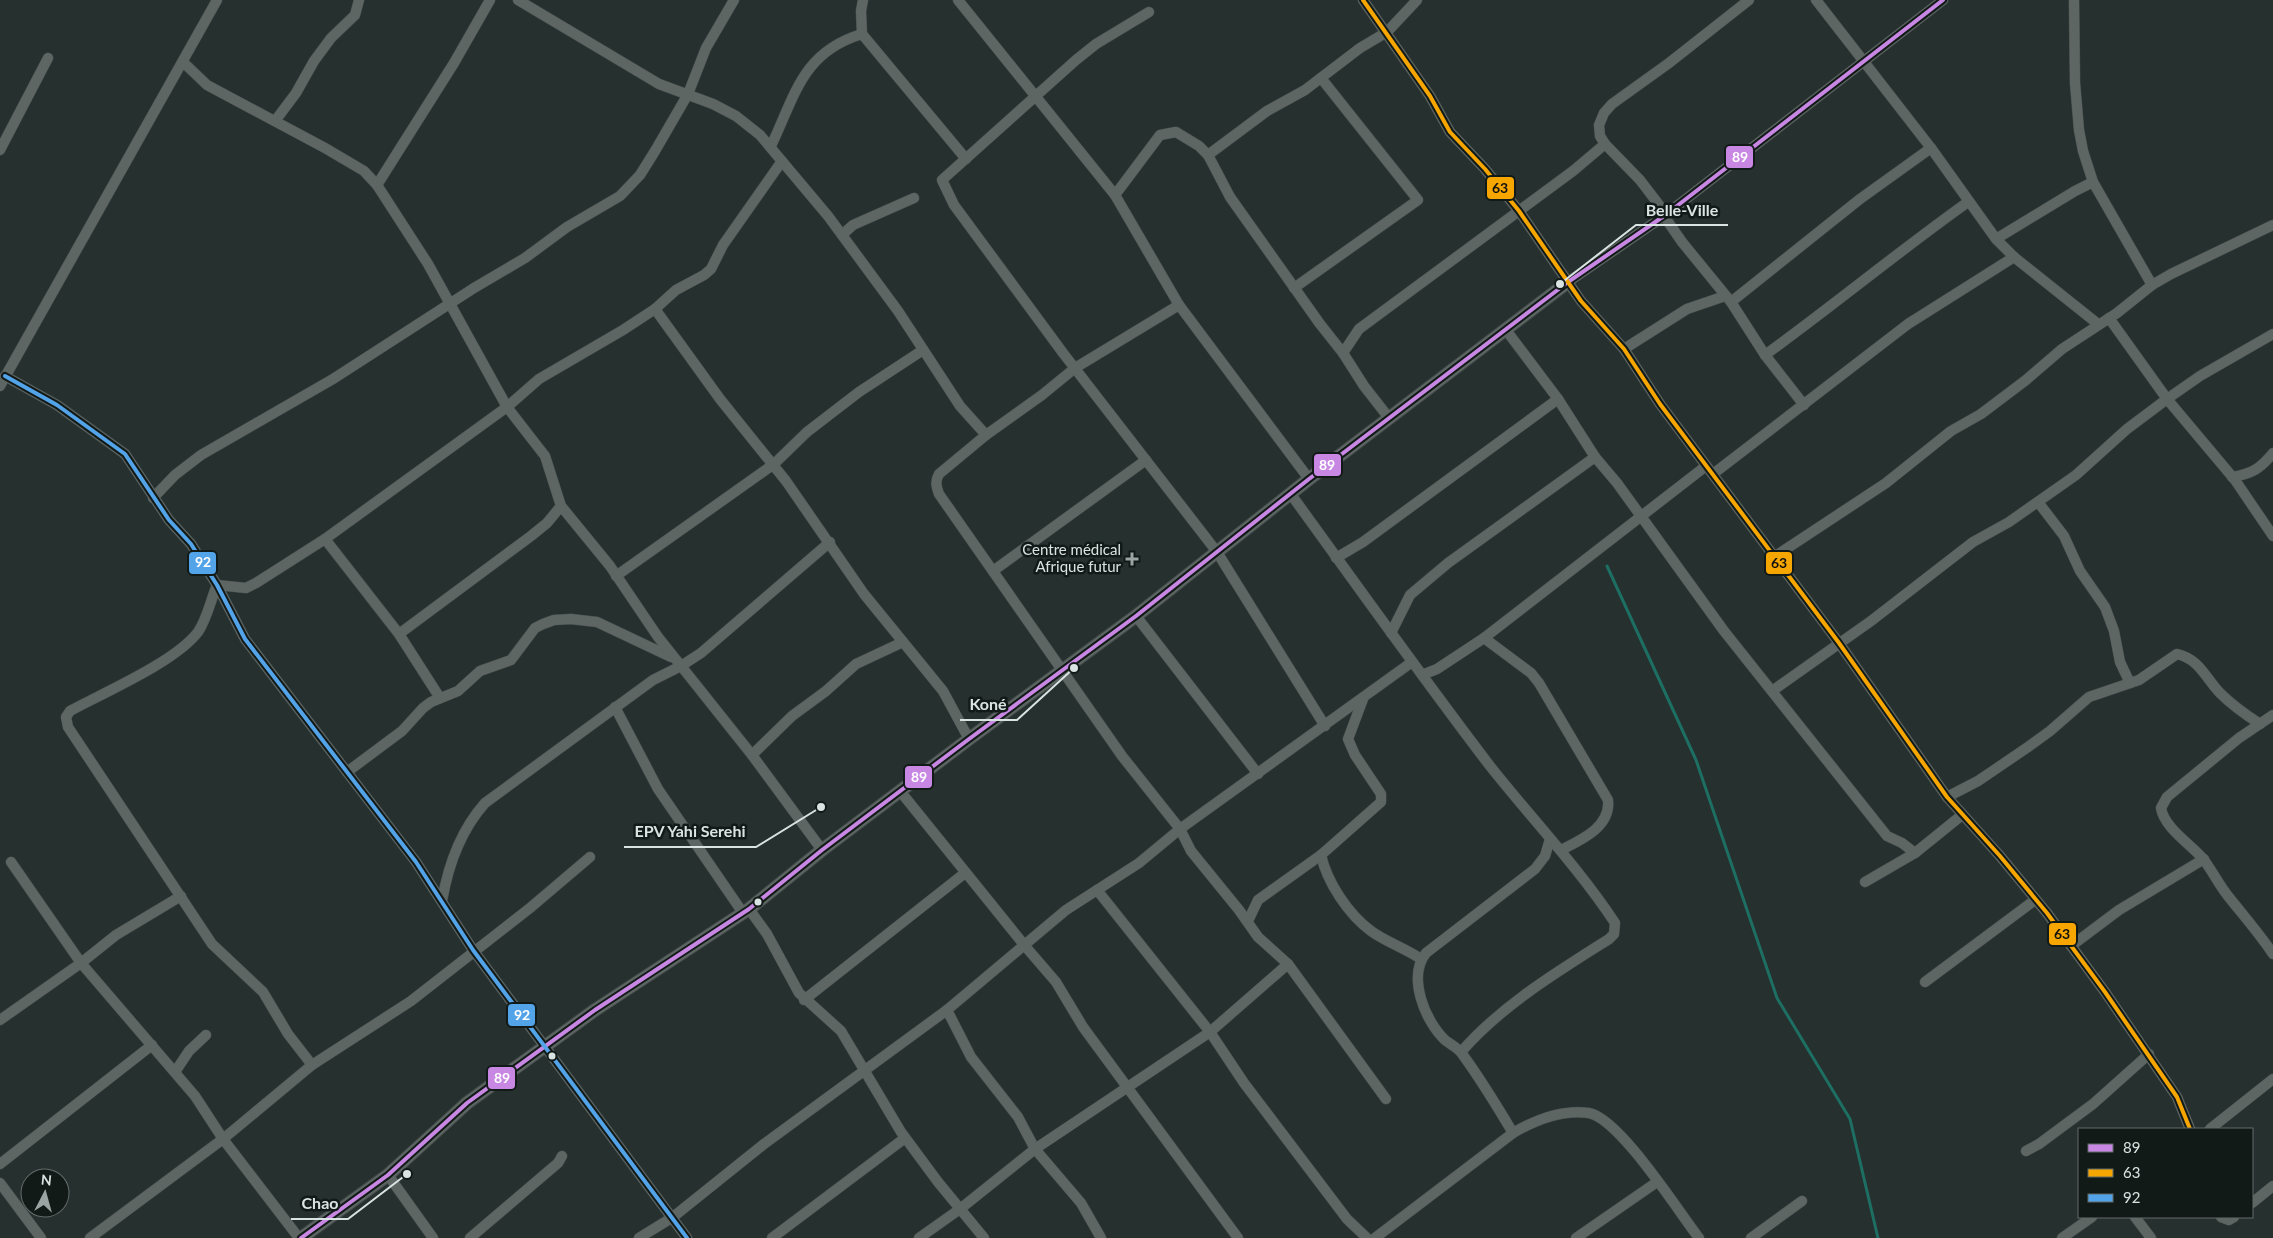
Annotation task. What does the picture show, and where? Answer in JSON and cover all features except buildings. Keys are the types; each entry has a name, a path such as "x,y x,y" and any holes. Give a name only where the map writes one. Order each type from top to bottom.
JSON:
{"street":[{"path":"216,0 3,381 57,405 125,454 169,520 191,544 217,585 245,639 416,862 473,950 687,1238"},
{"path":"275,121 296,93 314,61 330,38 355,15 358,0"},
{"path":"377,185 454,63 490,0"},
{"path":"518,0 658,84 688,94 736,116 771,146 842,235 898,311 960,406 986,435"},
{"path":"153,498 175,475 201,455 333,379 449,304 525,258 567,227 620,196 640,175 688,94 706,48 734,0"},
{"path":"863,0 860,10 862,34 966,159"},
{"path":"958,0 1116,194 1179,305 1309,478"},
{"path":"1363,0 1430,96 1450,132 1486,169 1519,211 1568,282 1624,349 1660,404 1839,644 1947,797 2000,856 2071,946 2149,1054 2177,1097 2190,1128"},
{"path":"1208,155 1266,111 1305,90 1360,48 1387,32 1417,0"},
{"path":"1749,0 1669,63 1612,104 1604,113 1599,125 1600,136 1605,144 1640,180 1682,242 1728,299 1765,355 1804,404"},
{"path":"1816,0 1931,148 1996,239 2014,257 2098,324"},
{"path":"11,862 82,963 176,1072 195,1096 223,1139 300,1238 388,1175 467,1103 596,1010 746,911 822,850 968,739 1136,616 1309,478 1568,282 1665,215 1943,0"},
{"path":"2074,0 2075,83 2079,130 2093,182 2152,285"},
{"path":"1149,12 1096,44 942,180 954,205 1075,368 1217,552 1325,726"},
{"path":"771,146 796,88 812,65 830,47 862,34"},
{"path":"0,150 48,58"},
{"path":"183,62 207,85 364,172 377,185 428,264 507,407 545,456 561,506 616,576 658,638 752,755 822,850"},
{"path":"1294,288 1418,200 1321,78"},
{"path":"1116,194 1160,135 1176,132 1199,146 1208,155 1230,197 1294,288 1343,353 1364,386 1390,418"},
{"path":"1343,353 1359,329 1519,211 1605,144"},
{"path":"1624,349 1642,340 1680,313 1728,299 1931,148"},
{"path":"217,585 235,588 251,586 325,539 507,407 539,379 623,330 655,309 676,290 704,275 711,269 732,232 782,161"},
{"path":"1996,239 2075,190 2093,182"},
{"path":"842,235 853,225 914,198"},
{"path":"1765,355 1968,202"},
{"path":"1774,557 1886,484 1951,431 1981,414 2026,380 2062,349 2109,318 2152,285 2273,225"},
{"path":"1422,675 1437,670 1484,638 1641,515 1710,470 1804,404 1908,324 2014,257"},
{"path":"1179,305 1075,368 1042,395 986,435 939,474 936,486 939,494 1122,756 1180,829 1191,851 1248,922 1258,938 1288,964 1386,1099"},
{"path":"655,309 720,399 774,464 830,542 864,594 943,691 968,739"},
{"path":"2109,318 2167,399 2232,477 2273,536"},
{"path":"1506,330 1558,399 1595,457 1641,515 1724,631 1886,836 1902,843 1915,852"},
{"path":"1772,691 1919,586 1973,542 2038,502 2076,475 2127,429 2167,399 2200,376 2273,334"},
{"path":"616,576 774,464 834,411 923,350"},
{"path":"1336,558 1363,542 1558,399"},
{"path":"2232,477 2252,473 2260,468 2273,452"},
{"path":"1391,632 1410,595 1448,563 1595,457"},
{"path":"993,571 1146,460"},
{"path":"1290,493 1412,662 1506,786 1561,850 1615,923 1614,934 1499,1015 1477,1034 1461,1052"},
{"path":"2038,502 2064,536 2080,571 2106,607 2114,631 2120,662 2130,683"},
{"path":"399,634 531,536 547,523 561,506"},
{"path":"325,539 399,634 440,698"},
{"path":"442,901 445,881 453,860 463,837 480,809 615,706 678,662 716,641 830,542"},
{"path":"217,585 200,629 192,639 162,661 70,711 66,718 68,727 165,876 212,944 263,992 288,1034 312,1065"},
{"path":"1136,616 1258,774"},
{"path":"347,772 402,732 423,708 440,698 458,691 480,671 511,660 535,628 554,620 586,619 597,622 678,662"},
{"path":"1484,638 1531,673 1539,683 1608,800 1604,821 1581,840 1561,850"},
{"path":"752,755 792,716 826,691 856,664 903,642"},
{"path":"1947,797 1978,781 2028,747 2050,731 2089,697 2148,675 2166,660 2177,654 2188,657 2199,666 2219,692 2260,724"},
{"path":"639,1238 672,1217 716,1180 864,1068 947,1010 1066,910 1139,863 1180,829 1412,662"},
{"path":"1248,922 1258,900 1321,855 1378,805 1382,798 1348,739 1363,699"},
{"path":"615,706 658,789 746,911 767,934 804,1000 833,1022 864,1068 905,1138 984,1238"},
{"path":"2273,715 2239,738 2163,802 2162,813 2172,827 2204,859 2227,895 2255,927 2273,954"},
{"path":"900,791 1024,946 1056,982 1083,1027 1238,1238"},
{"path":"1865,882 1915,852 1947,829 1962,815"},
{"path":"1513,1132 1461,1052 1445,1040 1424,1005 1418,976 1421,959 1435,944 1535,869 1545,856 1550,839"},
{"path":"1321,855 1328,878 1358,919 1370,930 1421,959"},
{"path":"90,1238 223,1139 312,1065 411,1001 473,950 530,908 590,857"},
{"path":"2071,946 2119,910 2204,859"},
{"path":"804,1000 965,872"},
{"path":"1097,890 1210,1032 1244,1084 1348,1220 1367,1238"},
{"path":"0,1020 82,963 116,934 180,896"},
{"path":"1925,982 2034,900"},
{"path":"919,1238 960,1209 1036,1149 1210,1032 1288,964"},
{"path":"947,1010 971,1057 1018,1117 1036,1149 1081,1203 1102,1238"},
{"path":"176,1072 189,1051 206,1035"},
{"path":"0,1164 152,1045"},
{"path":"2026,1151 2093,1104 2149,1054"},
{"path":"2211,1128 2272,1081"},
{"path":"1375,1238 1513,1132 1533,1121 1558,1115 1590,1114 1599,1117 1618,1131 1699,1238"},
{"path":"772,1238 905,1138"},
{"path":"470,1238 558,1163 562,1156"},
{"path":"388,1175 432,1238"},
{"path":"1576,1238 1657,1182"},
{"path":"0,1183 41,1238"},
{"path":"2253,1202 2273,1186"},
{"path":"1751,1238 1802,1201"},
{"path":"2062,1238 2091,1218"},
{"path":"2136,1218 2151,1238"}],"waterway":[{"path":"1607,566 1696,760 1777,998 1850,1119 1878,1238"}],"transit line":[{"name":"63","path":"1363,0 1430,96 1450,132 1485,169 1519,211 1581,301 1624,349 1660,404 1839,643 1947,797 2000,856 2047,913 2105,992 2177,1097 2190,1128"},
{"name":"89","path":"301,1238 388,1175 467,1103 595,1010 749,909 822,850 1136,616 1309,479 1568,282 1664,216 1943,0"},
{"name":"92","path":"5,376 57,405 125,454 169,520 191,544 217,585 245,639 416,862 473,950 687,1238"}],"place":[{"name":"Belle-Ville","path":"1560,284"},
{"name":"Centre médical Afrique futur","path":"1132,559"},
{"name":"Koné","path":"1074,668"},
{"name":"EPV Yahi Serehi","path":"821,807"},
{"name":"Chao","path":"407,1174"}]}
